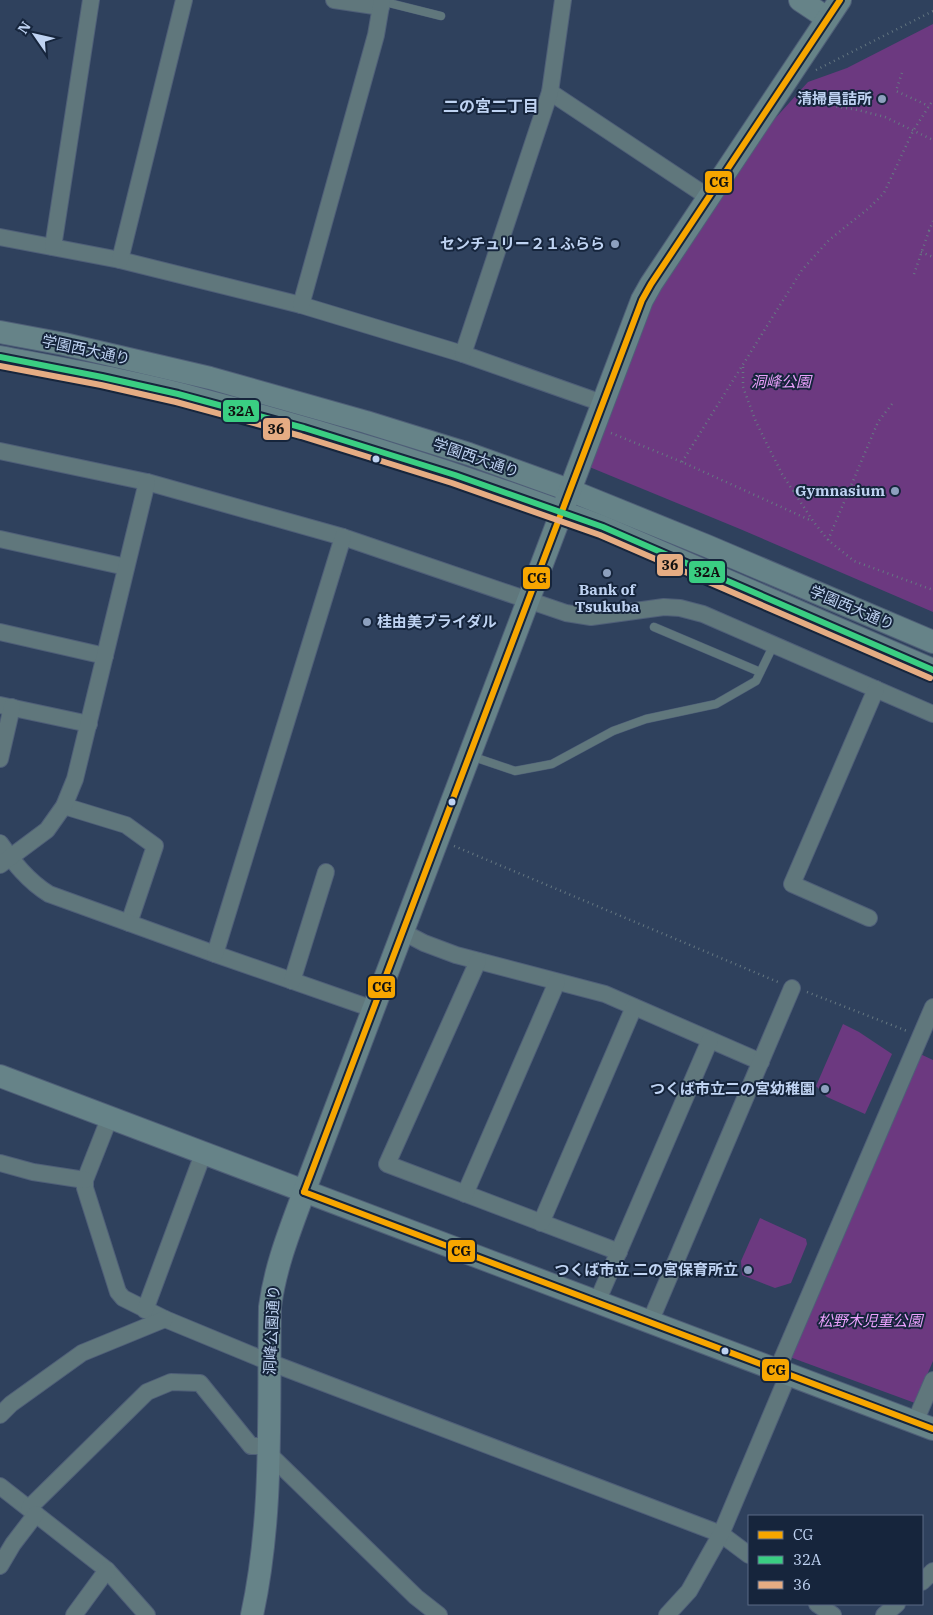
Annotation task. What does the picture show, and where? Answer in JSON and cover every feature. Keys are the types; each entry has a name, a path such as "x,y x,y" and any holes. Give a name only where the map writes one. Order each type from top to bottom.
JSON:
{"street":[{"path":"53,247 91,0"},
{"path":"120,260 184,0"},
{"path":"301,305 376,35 381,3 334,0"},
{"path":"463,354 550,92 564,0"},
{"path":"800,0 834,9"},
{"name":"洞峰公園通り","path":"252,1615 265,1542 272,1289 276,1270 304,1192 560,511 642,300 708,197 834,9"},
{"path":"550,92 708,197"},
{"path":"0,237 120,260 301,305 463,354 602,403"},
{"name":"学園西大通り","path":"0,332 64,344 210,378 366,422 469,454 569,490 707,546 933,642"},
{"name":"学園西大通り","path":"0,357 69,370 202,400 355,443 560,511 602,527 933,670"},
{"path":"0,451 147,482 343,537 566,613 591,616 664,607 680,608 703,614 933,714"},
{"path":"5,862 47,830 64,806 75,779 147,482"},
{"path":"215,954 343,537"},
{"path":"0,538 126,567"},
{"path":"0,632 105,656"},
{"path":"869,918 792,884 876,689"},
{"path":"0,759 6,706 89,724"},
{"path":"64,806 126,825 155,846 129,923"},
{"path":"0,843 5,862 49,894 374,1009"},
{"path":"292,981 326,872"},
{"path":"403,932 424,943 456,955 605,994 761,1062"},
{"path":"478,961 387,1164 619,1252"},
{"path":"465,1194 557,982"},
{"path":"650,1322 792,988"},
{"path":"541,1223 634,1007"},
{"path":"667,1615 689,1591 720,1534 785,1367 933,1007"},
{"path":"597,1302 710,1040"},
{"path":"0,1076 109,1119 650,1322 785,1367 924,1426 933,1380"},
{"path":"109,1119 85,1180 85,1188 118,1292 123,1298 165,1319 269,1362 720,1534 748,1554"},
{"path":"145,1310 204,1154"},
{"path":"0,1163 33,1172 85,1180"},
{"path":"0,1415 11,1404 82,1353 165,1319"},
{"path":"0,1566 33,1511 146,1392 172,1382 200,1383 251,1446 268,1449 416,1597 438,1615"},
{"path":"0,1486 107,1570 147,1615"},
{"path":"74,1615 107,1570"},
{"path":"923,1581 933,1571"},
{"path":"819,1605 833,1615"},
{"path":"884,1615 896,1605"}],"lane":[{"path":"381,3 441,16"},
{"path":"654,627 760,672"},
{"path":"469,756 515,771 552,764 613,731 646,719 716,704 756,681 774,644"}],"path":[{"path":"814,71 933,11"},
{"path":"902,73 896,91 929,106"},
{"path":"795,96 803,101 858,110 885,117 933,140"},
{"path":"682,462 802,270 829,240 884,193 913,131 933,100"},
{"path":"914,274 920,252 933,221"},
{"path":"929,231 933,233"},
{"path":"920,252 933,257"},
{"path":"742,366 743,387 756,422 782,474 828,540 854,561 933,590"},
{"path":"828,540 878,422 892,404"},
{"path":"607,432 682,462 813,521"},
{"path":"793,491 848,495"},
{"path":"452,845 792,988 921,1036"}],"green space":[{"name":"洞峰公園","path":"933,24 933,612 587,466 644,317 666,277 762,133 808,82 847,68"},
{"path":"843,1024 859,1032 892,1054 865,1114 827,1097 816,1086"},
{"name":"松野木児童公園","path":"918,1053 933,1060 933,1361 915,1403 787,1356"},
{"path":"760,1218 806,1239 807,1244 791,1283 775,1288 742,1275 741,1261"}],"transit line":[{"name":"CG","path":"304,1192 642,300 840,0"},
{"name":"32A","path":"0,357 178,394 304,428 455,475 603,527 933,670"},
{"name":"36","path":"0,366 101,385 176,402 301,436 452,483 600,535 930,678"},
{"name":"CG","path":"304,1192 933,1429"}],"place":[{"name":"清掃員詰所","path":"882,99"},
{"name":"センチュリー２１ふらら","path":"615,244"},
{"name":"Gymnasium","path":"895,491"},
{"name":"Bank of Tsukuba","path":"607,573"},
{"name":"桂由美ブライダル","path":"367,622"},
{"name":"つくば市立二の宮幼稚園","path":"825,1089"},
{"name":"つくば市立 二の宮保育所立","path":"748,1270"}],"district":[{"name":"二の宮二丁目","path":"491,106"}]}
